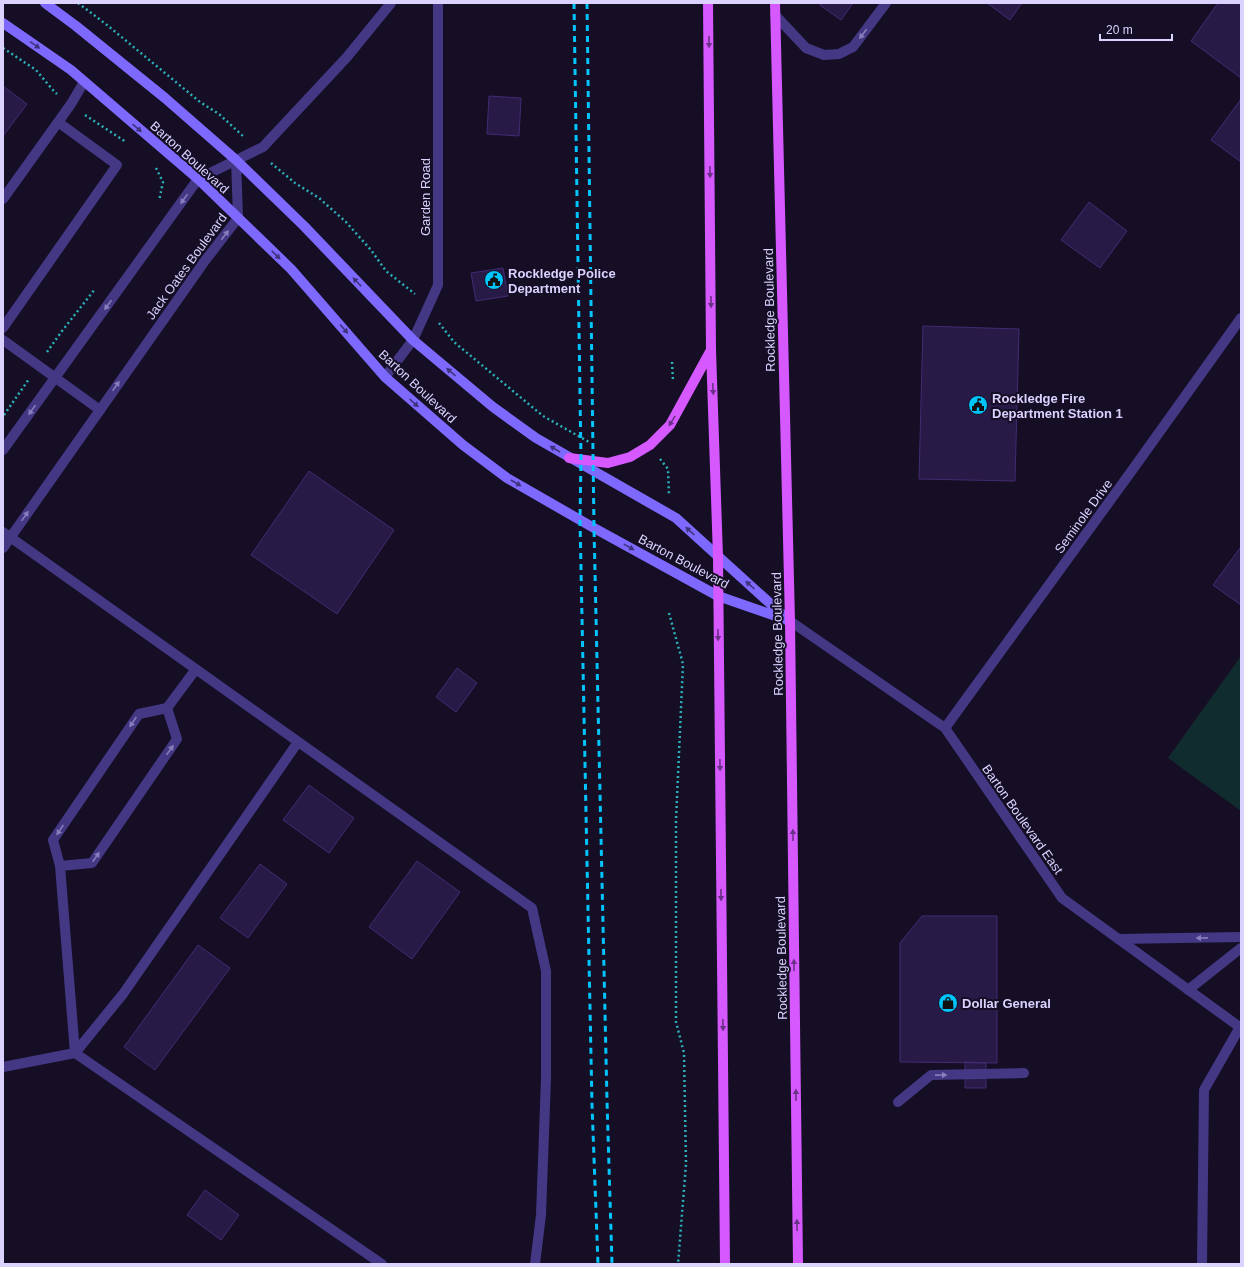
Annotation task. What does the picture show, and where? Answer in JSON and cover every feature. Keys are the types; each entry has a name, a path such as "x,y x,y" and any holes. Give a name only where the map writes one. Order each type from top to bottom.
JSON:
{"main road":[{"name":"Barton Boulevard","path":"46,3 166,98 236,160 304,226 413,340 493,407 536,438 676,518 790,621"},
{"path":"708,3 711,350 718,557 725,1264"},
{"name":"Rockledge Boulevard","path":"775,3 790,621 798,1264"},
{"name":"Barton Boulevard","path":"3,22 71,70 198,180 291,269 385,377 463,445 507,478 718,596 790,621"},
{"path":"569,458 608,463 630,458 650,446 670,425 711,350"}],"street":[{"path":"3,450 198,180 263,147 347,57 391,3"},
{"name":"Garden Road","path":"385,377 413,340 438,286 438,3"},
{"path":"775,15 806,48 824,55 839,54 853,48 886,3"},
{"path":"3,199 58,122 84,82"},
{"path":"3,328 117,165 58,122"},
{"name":"Jack Oates Boulevard","path":"3,548 7,534 100,410 204,262 238,218 236,160"},
{"name":"Seminole Drive","path":"945,728 1125,481 1241,318"},
{"path":"3,340 100,410"},
{"path":"7,534 532,908 546,970 546,1078 541,1215 535,1264"},
{"name":"Barton Boulevard East","path":"790,621 945,728 1062,898 1240,1028"},
{"path":"75,1053 60,866 53,840 139,714 167,708 196,669"},
{"path":"60,866 92,863 178,739 167,708"},
{"path":"3,1067 75,1053 123,994 298,742"},
{"path":"1118,939 1241,937"},
{"path":"1188,990 1241,948"},
{"path":"1202,1264 1204,1090 1240,1028"},
{"path":"75,1053 382,1264"},
{"path":"898,1102 931,1075 1024,1073"}],"path":[{"path":"78,3 200,102 219,114 282,174 319,198 346,222 371,250 386,271 416,295 454,342 543,416 593,444"},
{"path":"672,362 674,376 673,383"},
{"path":"659,458 668,469 669,495"},
{"path":"669,614 683,664 676,820 676,1022 684,1053 686,1164 678,1264"}],"green space":[{"path":"1241,656 1241,811 1168,758"}],"building":[{"path":"821,3 853,3 841,20 820,5"},
{"path":"987,3 1022,3 1010,20"},
{"path":"1218,3 1241,3 1241,78 1191,41"},
{"path":"3,86 27,104 3,136"},
{"path":"489,96 521,98 519,136 487,134"},
{"path":"1241,99 1241,162 1211,140"},
{"path":"1089,202 1127,231 1100,268 1061,240"},
{"path":"503,268 508,296 476,301 471,273"},
{"path":"923,326 1019,329 1015,481 919,479"},
{"path":"309,471 394,530 337,614 251,555"},
{"path":"1240,548 1241,549 1241,605 1213,585"},
{"path":"457,668 477,683 456,712 436,697"},
{"path":"309,785 354,818 329,853 283,820"},
{"path":"417,861 460,892 412,959 369,927"},
{"path":"260,864 287,884 248,938 220,918"},
{"name":"Dollar General","path":"922,916 997,916 997,1063 900,1062 900,943"},
{"path":"198,945 230,968 155,1070 124,1047"},
{"path":"965,1062 986,1063 986,1088 965,1088"},
{"path":"205,1190 239,1215 221,1240 187,1215"}],"railway":[{"path":"574,3 581,459 580,520 592,1105 598,1264"},
{"path":"587,3 594,528 612,1264"}],"place":[{"name":"Rockledge Police Department","path":"494,280"},
{"name":"Rockledge Fire Department Station 1","path":"978,405"},
{"name":"Dollar General","path":"948,1003"}]}
